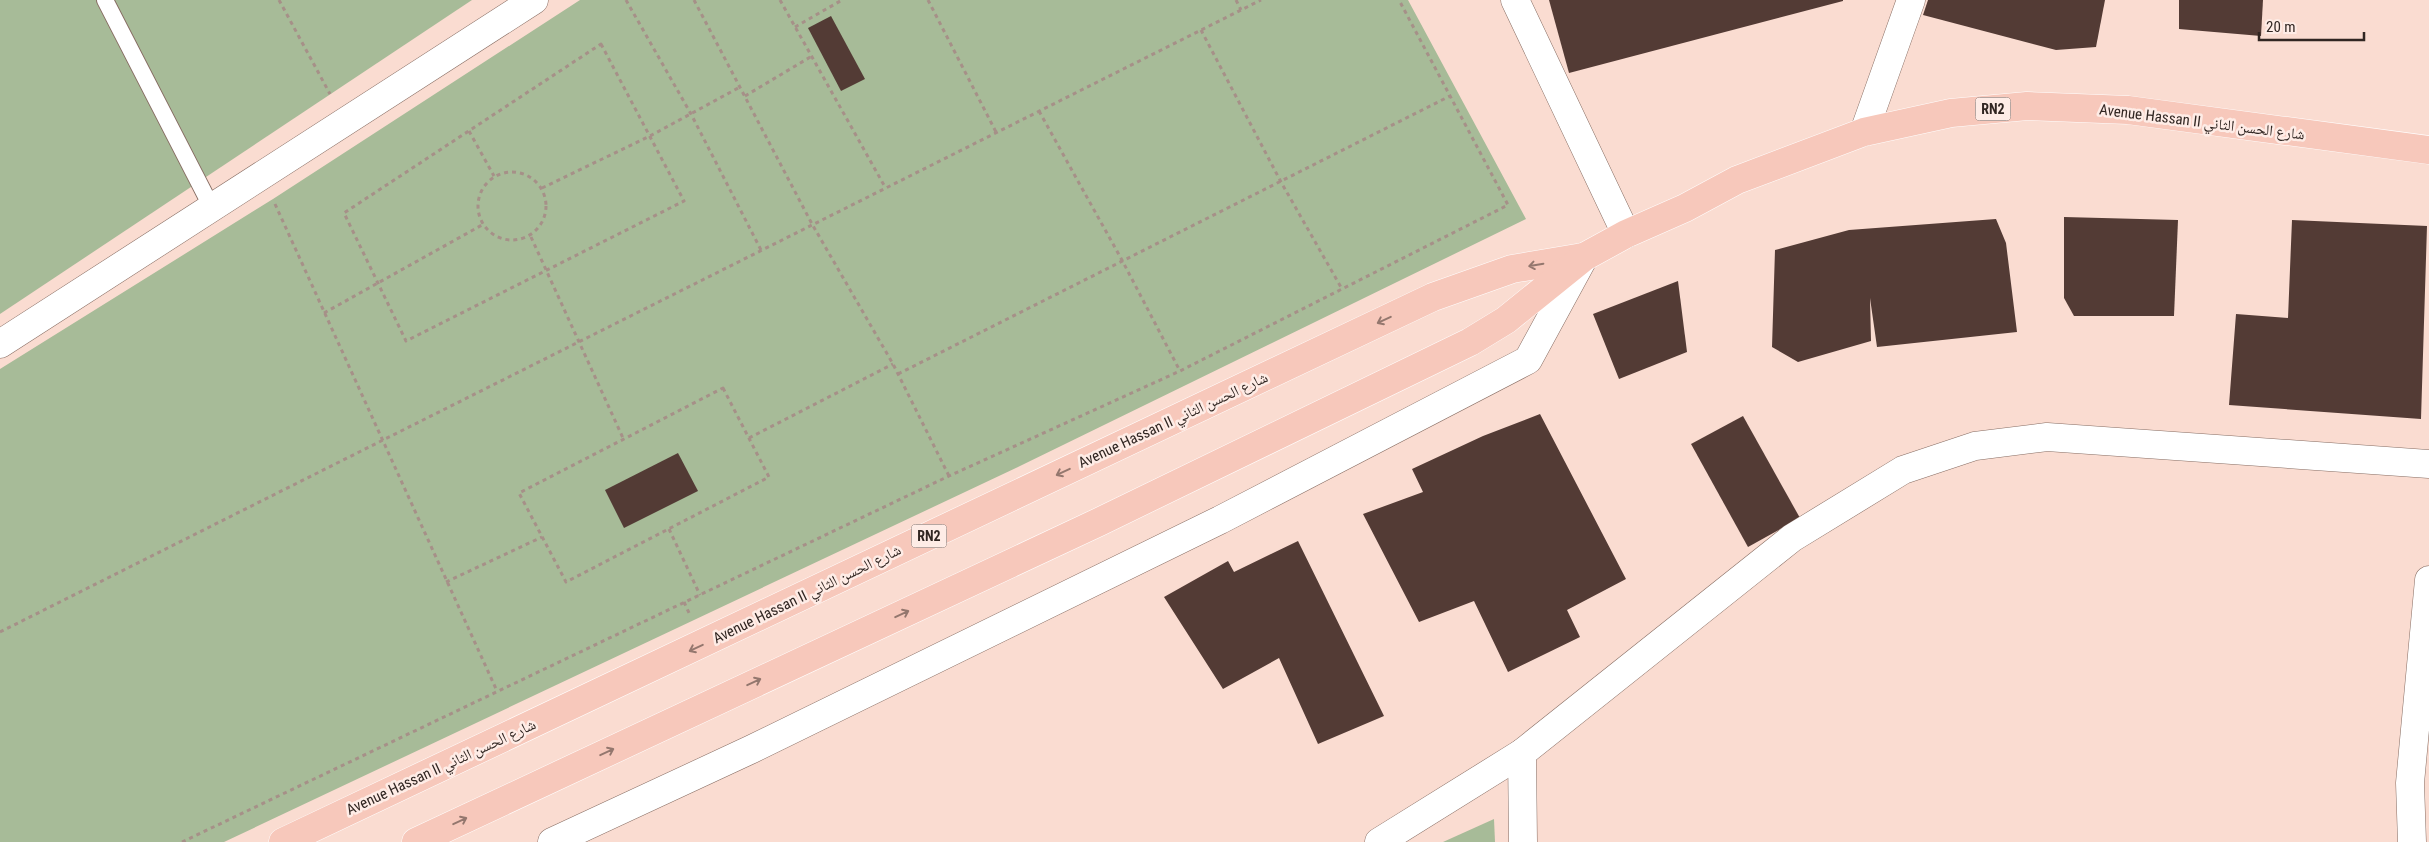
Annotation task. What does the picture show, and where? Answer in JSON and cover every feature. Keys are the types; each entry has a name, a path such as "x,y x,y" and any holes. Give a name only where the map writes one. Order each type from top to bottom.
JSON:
{"main road":[{"name":"Avenue Hassan II شارع الحسن الثاني","path":"416,842 1108,518 1470,342 1506,320 1584,257 1626,234 1685,208 1738,180 1864,132 1951,113 2026,106 2128,110 2429,150"},
{"name":"Avenue Hassan II شارع الحسن الثاني","path":"283,842 1433,297 1512,269 1584,257"}],"street":[{"path":"0,344 534,0"},
{"path":"1515,0 1626,234"},
{"path":"1864,132 1911,0"},
{"path":"552,842 752,749 1220,520 1528,360 1584,257"},
{"path":"1379,842 1522,753 1792,538 1903,470 1966,449 2047,437 2429,464"},
{"path":"2412,842 2410,783 2429,580"},
{"path":"1522,753 1523,842"}],"lane":[{"path":"105,0 212,208"}],"path":[{"path":"279,0 317,73 347,120"},
{"path":"626,0 691,114 761,250"},
{"path":"694,0 812,224 893,364 949,476"},
{"path":"780,0 885,187"},
{"path":"795,27 842,0"},
{"path":"928,0 996,132"},
{"path":"1236,0 1241,10"},
{"path":"0,632 1038,110 1261,0"},
{"path":"182,842 949,476 1180,371 1508,205 1399,0"},
{"path":"1200,30 1281,182 1342,289"},
{"path":"601,44 684,201 406,342 344,213 468,131 601,44"},
{"path":"745,96 812,56"},
{"path":"542,188 650,136 740,87"},
{"path":"898,374 1450,96"},
{"path":"1038,110 1123,262 1180,371"},
{"path":"468,131 494,176"},
{"path":"512,171 529,176 542,188 548,206 543,223 531,237 513,242 495,237 482,225 477,207 481,190 494,176 512,171"},
{"path":"262,176 497,691"},
{"path":"324,313 482,225"},
{"path":"531,237 623,438"},
{"path":"749,438 893,364"},
{"path":"723,388 749,438 770,477 566,582 519,493 723,388"},
{"path":"669,529 700,595"},
{"path":"446,582 542,537"}],"green space":[{"path":"0,0 472,0 0,314"},
{"path":"580,0 1408,0 1526,219 1020,466 224,842 0,842 0,369 273,199"},
{"path":"1494,819 1495,842 1443,842"}],"building":[{"path":"1549,0 1843,0 1843,1 1569,73"},
{"path":"1928,0 2105,0 2096,47 2056,50 1923,15"},
{"path":"2179,0 2263,0 2261,36 2179,29"},
{"path":"831,16 865,79 841,91 808,28"},
{"path":"2064,217 2178,220 2174,316 2074,316 2064,298"},
{"path":"1996,219 2006,243 2017,332 1877,347 1870,298 1871,341 1798,362 1772,347 1775,250 1849,230"},
{"path":"2292,220 2427,226 2421,419 2229,405 2236,314 2288,318"},
{"path":"1678,281 1687,352 1619,379 1593,314"},
{"path":"1540,414 1626,579 1567,610 1580,637 1508,672 1474,601 1419,622 1363,514 1423,492 1412,469 1483,436"},
{"path":"1743,416 1800,518 1748,547 1691,444"},
{"path":"678,453 698,491 624,528 605,490"},
{"path":"1298,541 1384,716 1318,744 1279,658 1223,689 1164,597 1228,561 1234,572"}]}
